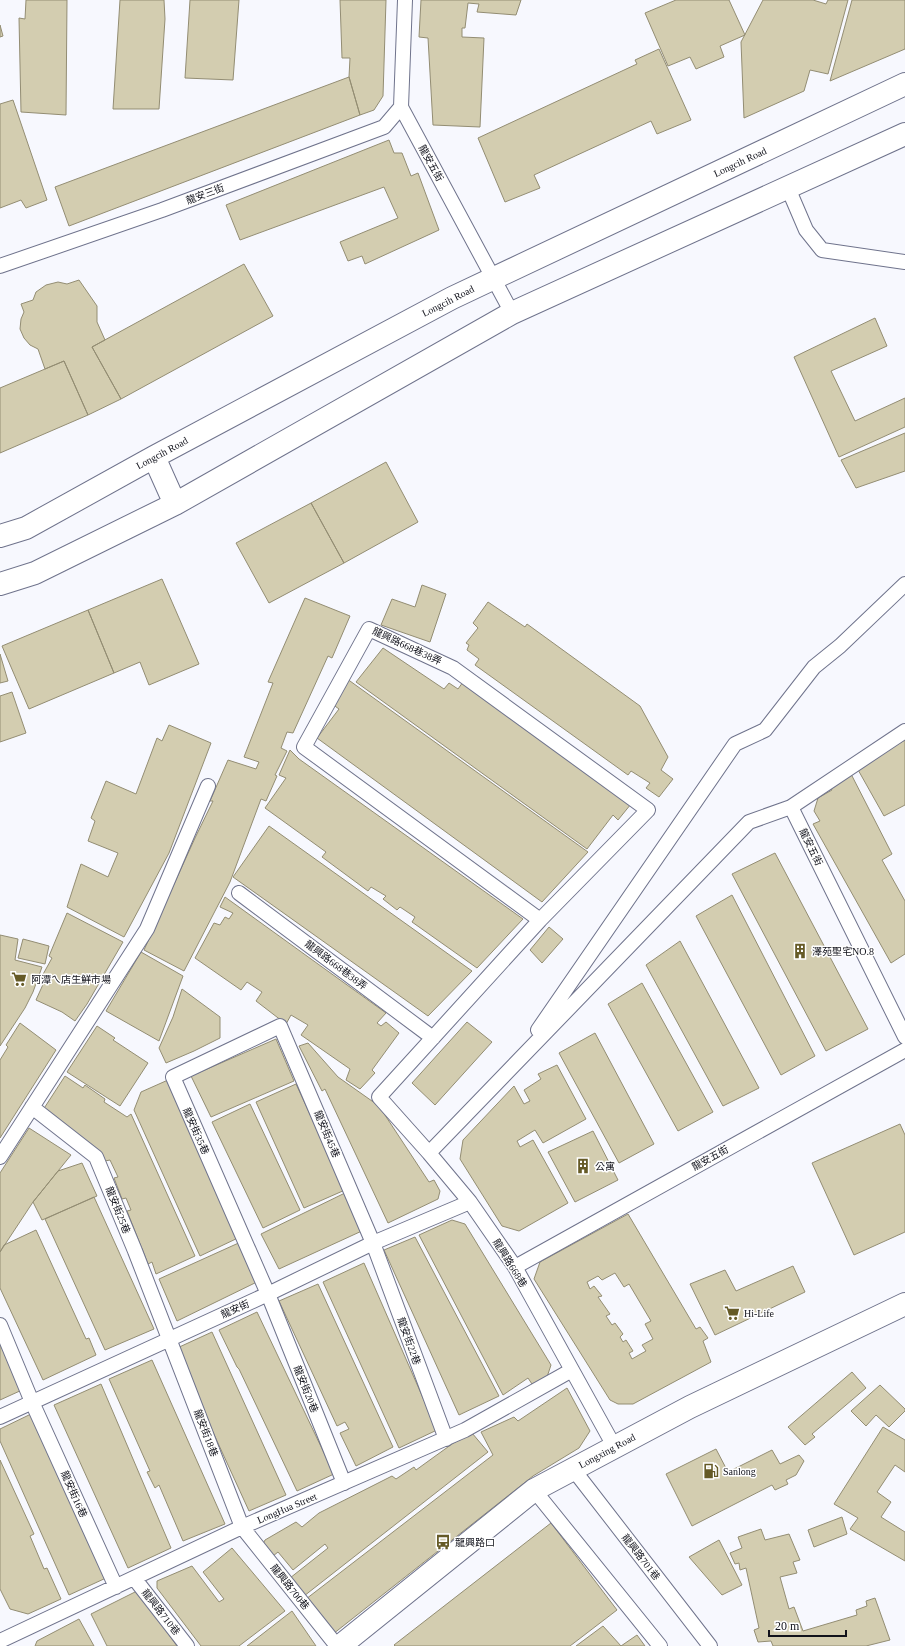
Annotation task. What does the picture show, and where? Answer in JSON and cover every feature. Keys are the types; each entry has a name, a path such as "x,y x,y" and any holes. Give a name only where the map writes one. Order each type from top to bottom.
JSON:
{"street":[{"name":"Longcih Road","path":"0,536 26,528 154,457 452,298 905,84"},
{"path":"0,584 35,573 175,504 512,313 905,134"},
{"path":"154,457 175,504"},
{"name":"Longxing Road","path":"338,1646 534,1490 614,1446 690,1407 905,1304"}],"lane":[{"path":"401,107 405,0"},
{"name":"龍安三街","path":"0,266 162,210 384,127 401,107"},
{"name":"龍安五街","path":"401,107 512,313"},
{"path":"788,188 806,230 822,250 905,262"},
{"path":"514,1065 735,744 766,730 814,667 840,646 905,584"},
{"name":"龍興路668巷38弄","path":"379,1097 540,920 648,810 453,668 369,629 304,747 540,920"},
{"path":"429,1153 748,822 791,807 905,731"},
{"path":"0,1156 147,928 208,786"},
{"name":"龍安五街","path":"791,807 905,1038"},
{"name":"龍興路668巷38弄","path":"239,893 433,1038"},
{"name":"龍安街45巷","path":"280,1026 373,1242"},
{"name":"龍安街35巷","path":"268,1294 173,1077 280,1026"},
{"name":"龍安五街","path":"515,1267 905,1050"},
{"name":"龍興路668巷","path":"379,1097 470,1202 515,1267 614,1446"},
{"name":"龍安街25巷","path":"32,1107 96,1157 169,1339"},
{"name":"龍安街","path":"0,1416 268,1294 373,1242 470,1202"},
{"name":"龍安街22巷","path":"373,1242 446,1439"},
{"name":"龍安街20巷","path":"268,1294 344,1483"},
{"name":"龍安街16巷","path":"0,1325 32,1402 116,1587"},
{"name":"龍安街18巷","path":"169,1339 242,1527"},
{"name":"LongHua Street","path":"0,1641 242,1527 466,1430 572,1370"},
{"name":"龍興路701巷","path":"572,1469 710,1646"},
{"path":"534,1490 660,1646"},
{"name":"龍興路700巷","path":"242,1527 338,1646"},
{"name":"龍興路710巷","path":"134,1578 187,1646"}],"building":[{"path":"26,0 67,0 66,115 21,112 19,18 25,19"},
{"path":"120,0 164,0 165,19 159,109 113,109"},
{"path":"190,0 239,0 233,80 185,78"},
{"path":"340,0 386,0 383,96 374,110 360,115 349,77 350,58 342,58"},
{"path":"421,0 521,0 516,15 477,12 479,4 468,3 465,28 462,28 462,37 484,38 480,127 433,125 428,38 419,37"},
{"path":"676,0 729,0 745,35 720,46 724,57 696,69 690,57 668,66 645,13"},
{"path":"763,0 813,0 826,4 828,0 848,0 828,74 810,70 804,91 744,118 741,42"},
{"path":"852,0 905,0 905,49 830,81"},
{"path":"0,25 3,36 0,37"},
{"path":"659,49 691,120 657,134 651,121 534,175 540,188 505,202 478,138 637,64 635,60"},
{"path":"349,77 360,115 69,226 55,187"},
{"path":"13,100 47,200 26,208 21,200 0,208 0,104"},
{"path":"389,140 394,153 402,153 411,176 418,173 439,230 365,264 362,256 348,261 340,242 398,218 384,187 240,240 226,205"},
{"path":"244,264 273,316 121,399 92,347"},
{"path":"79,280 97,306 97,322 105,340 92,347 121,399 88,415 64,361 45,369 38,349 30,345 24,338 20,329 21,319 24,312 21,304 33,300 36,292 46,285 58,282 67,284"},
{"path":"875,318 887,346 831,371 855,421 905,398 905,427 839,457 794,357"},
{"path":"64,361 88,415 0,453 0,388"},
{"path":"905,433 905,471 856,488 841,460"},
{"path":"386,462 418,522 344,563 311,503"},
{"path":"311,503 344,563 269,603 236,543"},
{"path":"162,579 199,664 149,685 140,662 114,673 88,610"},
{"path":"422,585 446,594 430,642 381,625 392,599 415,607"},
{"path":"305,598 350,616 332,658 328,656 293,733 287,732 281,748 287,751 275,775 277,776 266,801 261,799 230,882 184,971 144,950 213,801 210,801 228,760 256,769 259,762 244,757 273,683 268,682"},
{"path":"488,602 525,627 527,624 640,706 668,757 661,770 673,779 659,797 646,788 650,783 631,771 628,775 475,665 479,659 467,650 469,645 466,643 478,628 473,623"},
{"path":"88,610 114,673 29,709 2,646"},
{"path":"383,648 444,689 449,683 458,689 463,682 631,804 618,820 613,815 587,849 356,682"},
{"path":"0,654 8,681 0,683"},
{"path":"343,676 588,852 542,902 317,738 339,709 328,701"},
{"path":"12,692 26,733 0,742 0,696"},
{"path":"169,725 211,743 169,853 124,937 67,907 81,864 108,877 118,853 88,841 95,821 91,818 106,781 136,794 157,738 162,741"},
{"path":"905,740 905,805 884,816 857,768"},
{"path":"290,750 299,759 523,919 477,968 412,922 415,917 400,907 397,910 383,899 386,896 371,887 368,891 322,857 326,852 265,808 286,778 279,775"},
{"path":"850,772 892,854 882,860 905,901 905,954 891,963 813,824 820,821 814,811 818,798 832,790 828,784"},
{"path":"269,826 472,971 428,1016 233,877"},
{"name":"澤苑聖宅NO.8","path":"775,853 868,1029 826,1051 732,874"},
{"path":"732,895 815,1056 781,1075 696,916"},
{"path":"225,897 386,1013 377,1023 381,1026 386,1022 399,1033 372,1070 375,1073 360,1089 346,1080 350,1069 301,1035 308,1025 291,1015 286,1024 256,1001 262,992 247,982 241,990 195,958 214,923 220,925 225,917 229,919 233,913 220,907"},
{"path":"67,913 123,942 87,1004 75,1021 62,1012 36,1000 45,980 41,978 52,958 49,956"},
{"path":"549,927 563,939 542,963 530,950"},
{"name":"阿潭ㄟ店生鮮市場","path":"0,935 18,939 15,960 42,967 33,992 25,1008 0,1046"},
{"path":"23,939 49,946 45,964 18,958"},
{"path":"680,941 759,1088 723,1106 646,965"},
{"path":"141,952 183,976 159,1041 106,1011"},
{"path":"642,983 713,1112 678,1131 608,1004"},
{"path":"182,989 220,1017 220,1038 166,1063 159,1048 173,1017"},
{"path":"467,1022 492,1042 435,1105 412,1083"},
{"path":"20,1023 56,1050 0,1138 0,1060 8,1047 6,1045"},
{"path":"97,1026 115,1038 113,1040 148,1063 120,1106 67,1072"},
{"path":"595,1033 654,1144 619,1163 559,1053"},
{"path":"276,1039 294,1081 211,1117 191,1076"},
{"path":"308,1043 338,1077 379,1106 429,1182 434,1180 440,1191 438,1199 388,1223 325,1089 322,1091 299,1046"},
{"path":"557,1065 586,1119 543,1143 535,1130 517,1141 520,1147 533,1140 568,1203 519,1231 502,1226 460,1159 463,1140 514,1086 524,1104 530,1101 524,1090 541,1079 538,1074"},
{"path":"65,1076 83,1088 85,1085 105,1099 104,1102 127,1117 131,1114 195,1256 156,1274 152,1262 148,1264 127,1211 131,1210 126,1198 122,1199 114,1178 118,1177 110,1160 105,1161 41,1113"},
{"path":"168,1080 240,1237 200,1256 134,1110 141,1092"},
{"path":"296,1084 345,1190 304,1208 256,1102"},
{"path":"250,1104 300,1210 263,1228 212,1122"},
{"path":"900,1124 905,1135 905,1232 854,1255 812,1163"},
{"path":"29,1128 71,1155 33,1202 0,1252 0,1173"},
{"name":"公寓","path":"593,1131 618,1180 575,1202 548,1152"},
{"path":"82,1163 97,1196 42,1220 33,1202 58,1171"},
{"path":"347,1192 364,1230 279,1269 261,1234"},
{"path":"94,1197 154,1329 105,1350 45,1219"},
{"path":"628,1214 696,1329 700,1327 708,1338 703,1341 711,1362 633,1404 618,1404 610,1400 534,1279 540,1262","holes":["615,1273 624,1287 629,1284 651,1321 645,1324 653,1339 642,1345 646,1351 632,1359 629,1353 633,1351 626,1340 623,1342 620,1337 623,1334 615,1323 612,1325 606,1316 610,1314 598,1297 602,1296 594,1286 590,1289 587,1282 598,1276 602,1280"]},
{"path":"452,1220 465,1224 551,1365 547,1377 532,1384 528,1378 503,1395 419,1235"},
{"path":"36,1230 86,1339 89,1338 96,1355 43,1380 0,1288 0,1252 4,1245"},
{"path":"415,1237 499,1396 459,1415 384,1250"},
{"path":"243,1241 261,1280 177,1321 159,1279"},
{"path":"364,1263 437,1430 399,1448 323,1282"},
{"name":"Hi-Life","path":"793,1266 805,1292 715,1335 690,1284 725,1270 736,1291"},
{"path":"318,1284 393,1447 356,1466 340,1433 349,1429 345,1422 337,1426 279,1301"},
{"path":"257,1312 334,1474 297,1491 219,1330"},
{"path":"212,1332 286,1495 249,1511 175,1349"},
{"path":"0,1341 22,1390 0,1400"},
{"path":"152,1360 225,1524 183,1541 159,1485 155,1488 147,1472 150,1471 109,1379"},
{"path":"852,1372 866,1388 812,1434 815,1437 805,1445 788,1427"},
{"path":"101,1384 171,1548 128,1568 54,1405"},
{"path":"880,1385 905,1409 905,1411 889,1427 876,1415 866,1426 851,1411"},
{"path":"567,1388 590,1431 579,1448 533,1476 333,1634 306,1599 493,1455 481,1432 514,1417 518,1421"},
{"path":"31,1414 106,1578 69,1595 0,1441 0,1429"},
{"path":"883,1427 905,1440 905,1472 895,1465 877,1492 891,1502 881,1517 905,1532 905,1561 850,1529 858,1518 834,1504"},
{"path":"472,1433 488,1452 304,1596 290,1578 328,1548 325,1544 293,1570 278,1552 273,1556 263,1544 265,1540 296,1522 302,1527 319,1513 392,1476 396,1479 414,1467 416,1470 452,1444"},
{"path":"716,1449 728,1472 772,1450 780,1464 799,1455 804,1461 796,1475 786,1480 788,1484 775,1490 772,1485 692,1526 666,1474"},
{"path":"0,1460 34,1534 30,1536 44,1569 47,1568 61,1599 28,1614 10,1609 0,1589"},
{"path":"842,1517 847,1534 814,1547 808,1530"},
{"path":"551,1523 617,1610 570,1646 394,1645"},
{"path":"761,1529 765,1540 789,1534 800,1560 793,1562 797,1573 780,1577 789,1609 794,1607 803,1631 857,1615 856,1610 867,1606 866,1601 875,1598 890,1640 866,1646 773,1646 771,1641 758,1642 754,1630 759,1628 746,1568 740,1570 739,1563 735,1564 730,1553 742,1548 738,1537"},
{"path":"719,1540 742,1585 722,1595 689,1557"},
{"path":"232,1548 285,1611 239,1646 201,1646 157,1588 157,1581 192,1566 219,1602 224,1599 203,1572"},
{"path":"137,1591 177,1646 107,1646 91,1614"},
{"path":"292,1611 316,1646 247,1646"},
{"path":"79,1619 94,1646 35,1646 37,1641"},
{"path":"603,1626 621,1646 576,1646"},
{"path":"637,1635 645,1646 621,1646"}],"place":[{"name":"澤苑聖宅NO.8","path":"800,951"},
{"name":"阿潭ㄟ店生鮮市場","path":"19,979"},
{"name":"公寓","path":"583,1166"},
{"name":"Hi-Life","path":"732,1313"},
{"name":"Sanlong","path":"711,1471"},
{"name":"龍興路口","path":"443,1542"}]}
